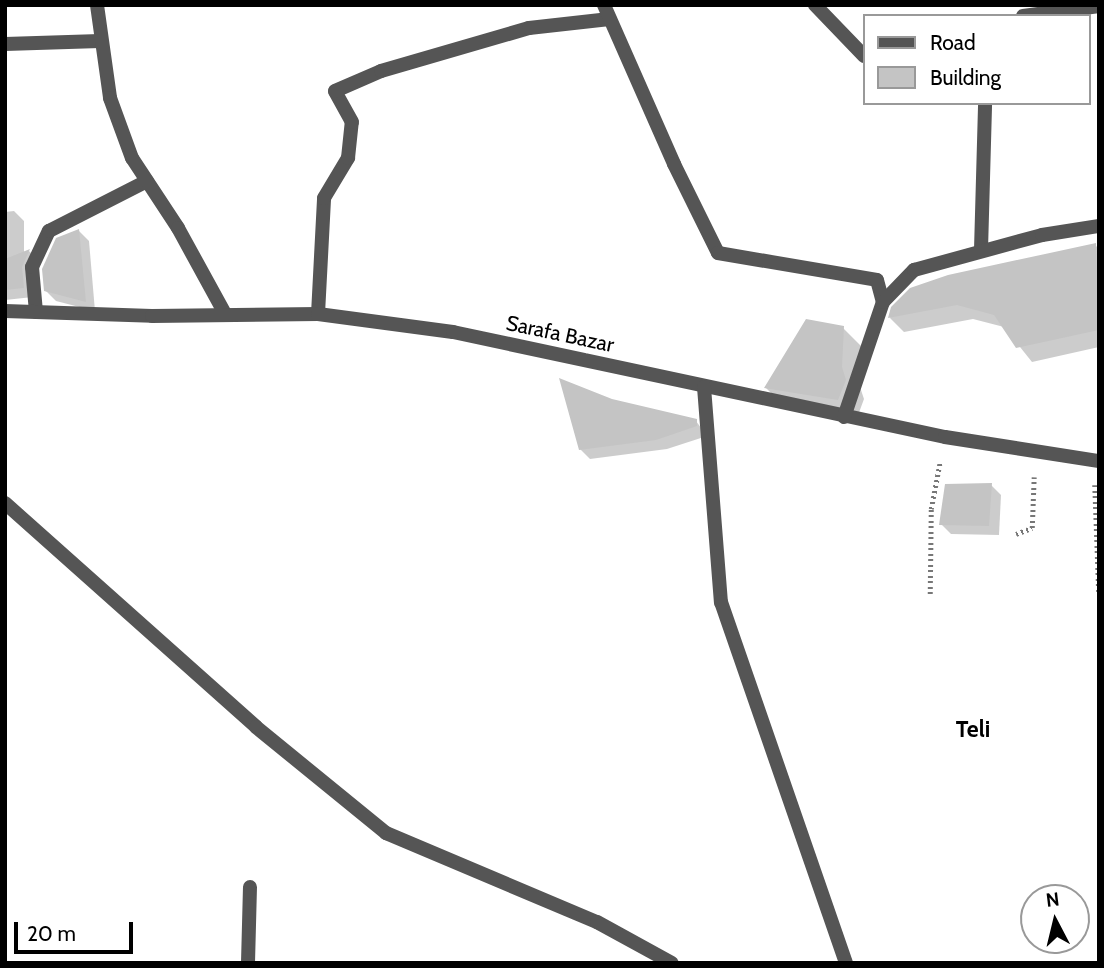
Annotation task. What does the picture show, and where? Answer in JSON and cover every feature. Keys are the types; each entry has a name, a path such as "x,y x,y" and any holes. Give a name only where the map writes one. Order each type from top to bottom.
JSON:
{"street":[{"path":"97,5 110,98 132,158 178,228 225,314"},
{"path":"815,5 862,54"},
{"path":"1038,14 1099,6"},
{"path":"318,314 324,198 348,158 352,122 335,91 381,71 528,28 606,12 718,253 877,279 883,302"},
{"path":"5,44 100,41"},
{"path":"981,250 985,105"},
{"path":"36,312 32,267 49,231 147,181"},
{"path":"844,417 883,302 914,270 981,250 1099,226"},
{"name":"Sarafa Bazar","path":"5,311 152,316 318,314 453,332 844,417 945,437 1096,460"},
{"path":"705,387 721,602 846,963"},
{"path":"5,503 256,727 386,833 597,922 672,963"},
{"path":"248,963 250,887"}],"path":[{"path":"930,594 931,509 945,437"},
{"path":"1016,534 1032,528 1035,452"},
{"path":"1096,460 1099,593"}],"building":[{"path":"79,229 86,302 44,291 42,269 56,238"},
{"path":"1096,243 1099,330 1016,348 994,315 957,305 888,318 891,307 910,288 948,275"},
{"path":"30,249 22,267 24,288 5,290 5,259"},
{"path":"806,319 844,326 842,367 846,380 838,400 764,388"},
{"path":"559,378 612,399 697,419 697,426 656,440 579,450"},
{"path":"992,483 989,526 939,525 945,484"}],"district":[{"name":"Teli","path":"973,729"}]}
